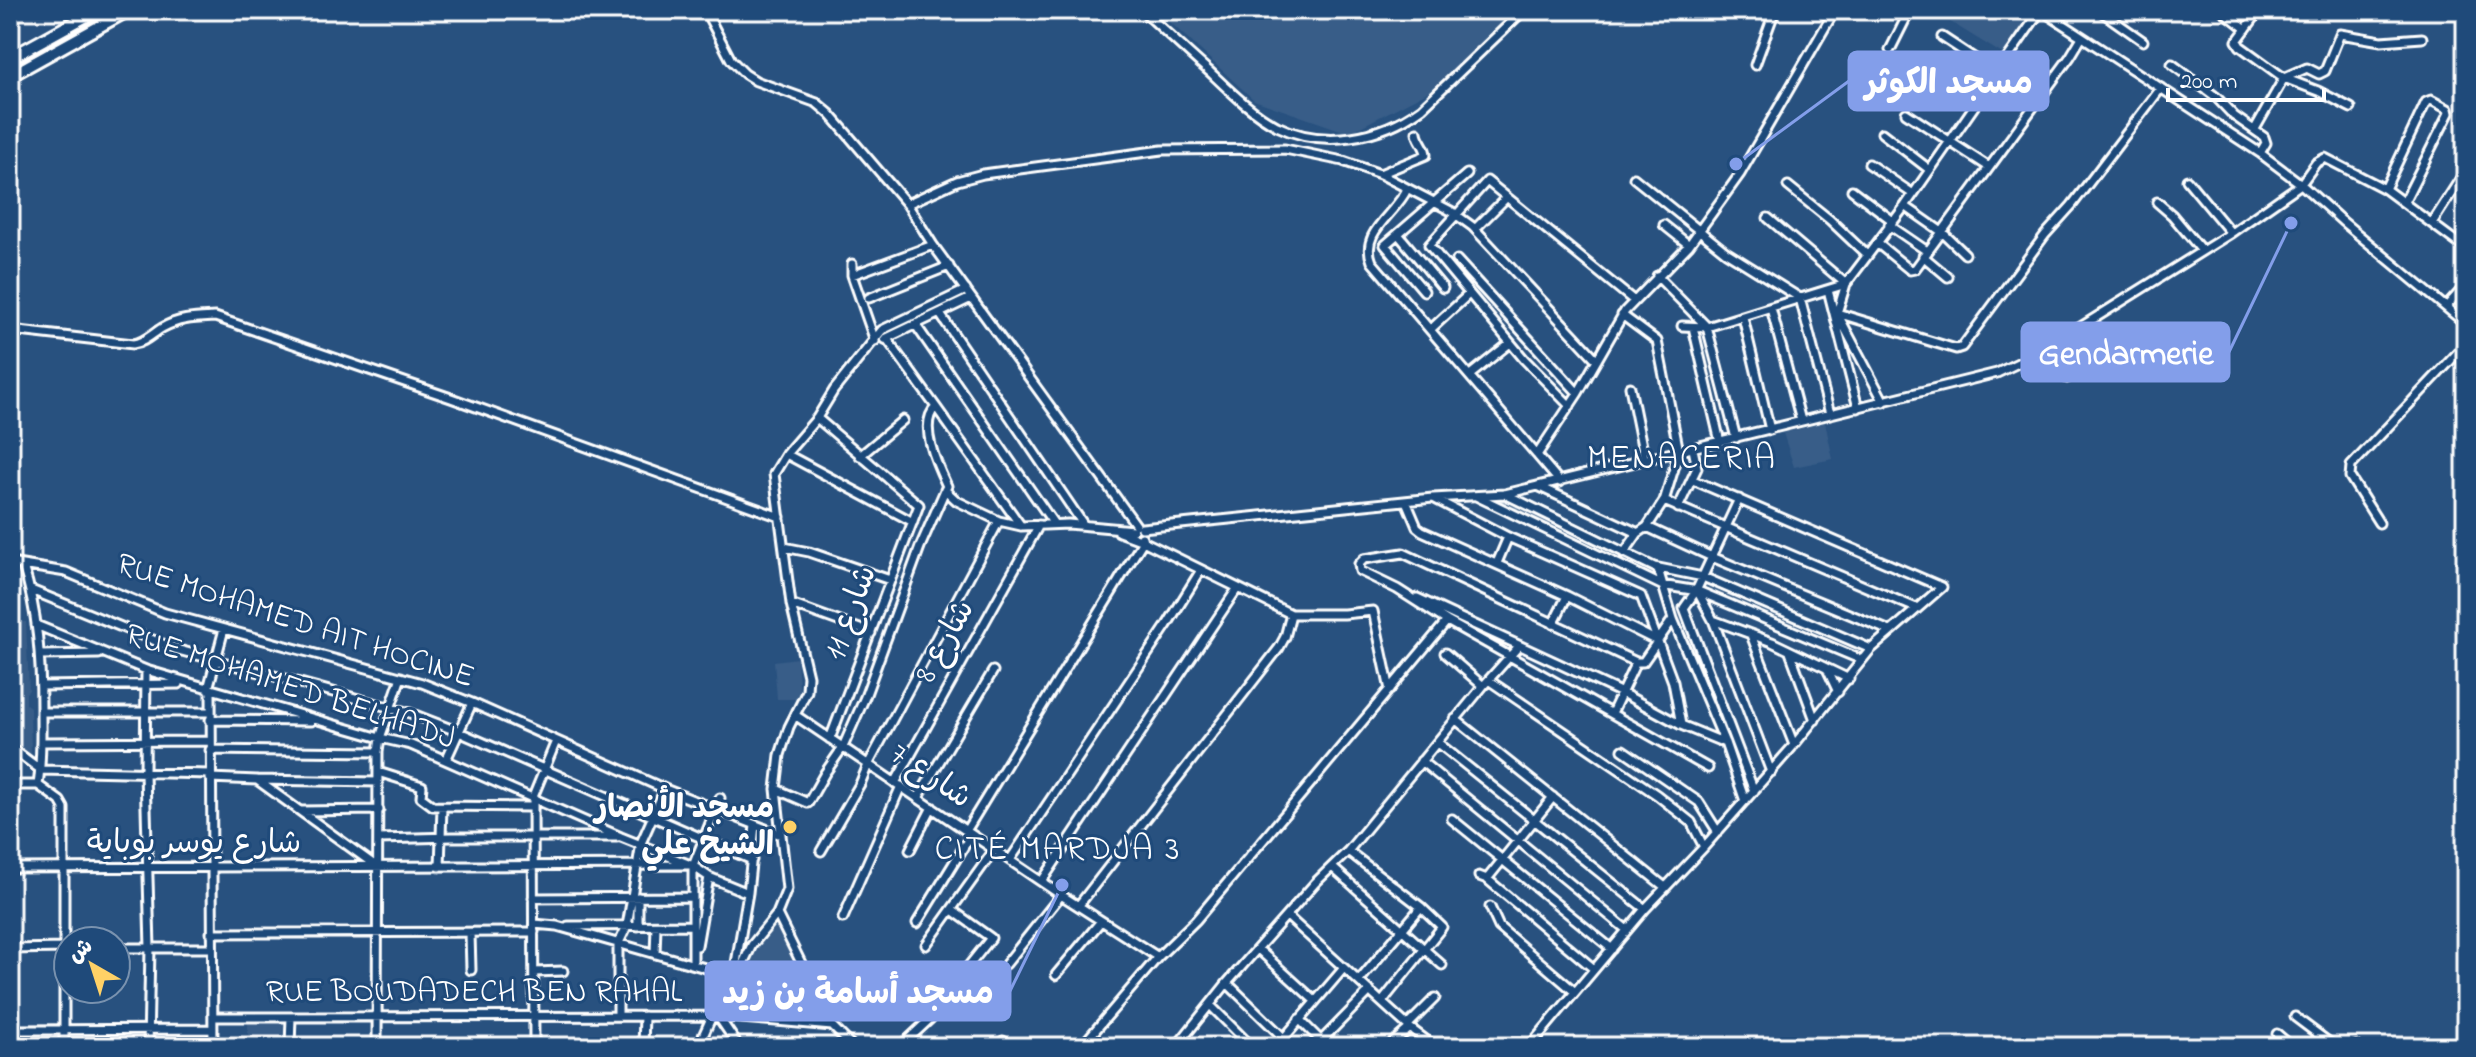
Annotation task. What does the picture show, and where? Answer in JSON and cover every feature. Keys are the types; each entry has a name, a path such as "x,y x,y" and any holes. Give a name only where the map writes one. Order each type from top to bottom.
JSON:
{"highway":[{"path":"10,58 97,10"},
{"path":"10,76 129,10"}],"street":[{"path":"705,10 731,60 745,74 817,103 907,204 933,245 1138,529 1143,541"},
{"path":"1142,10 1240,100 1277,126 1312,137 1352,138 1382,131 1414,114 1524,10"},
{"path":"1755,65 1775,10"},
{"path":"1537,455 1578,393 1622,315 1633,300 1689,245 1740,174 1835,10"},
{"path":"1890,50 1910,10"},
{"path":"1884,402 1837,313 1846,284 1905,206 2041,10 2051,12 2082,37 2260,153 2466,324"},
{"path":"2099,10 2143,41"},
{"path":"2222,10 2246,29"},
{"path":"2257,14 2237,41 2238,45 2284,78 2351,108"},
{"path":"2255,129 2284,78 2307,68 2323,74 2337,38 2343,33 2381,41 2422,38"},
{"path":"1942,37 1998,74"},
{"path":"1877,243 1912,271 2082,37"},
{"path":"2172,64 2266,140 2260,153"},
{"path":"1837,313 1956,349 1962,347 2045,235 2072,205 2161,88"},
{"path":"2385,189 2426,102 2431,100 2449,110 2404,202"},
{"path":"1906,113 1989,167"},
{"path":"1380,174 1426,155 1417,132"},
{"path":"1882,133 1930,170"},
{"path":"907,204 957,181 983,174 1162,150 1285,149 1343,161 1380,174 1435,202 1475,229 1597,360"},
{"path":"945,490 957,501 999,521 1021,526 1083,524 1138,529 1433,498 1505,494 1560,482 2005,370 2039,353 2231,233 2301,184 2316,163 2325,158 2385,189 2466,248"},
{"path":"1869,164 1913,194"},
{"path":"2432,223 2466,170"},
{"path":"1424,291 1385,245 1467,174"},
{"path":"1634,178 1726,252 1800,298 1830,414"},
{"path":"2187,180 2231,233"},
{"path":"1570,406 1510,343 1429,245 1487,181 1633,300"},
{"path":"1788,186 1867,255"},
{"path":"1407,189 1369,242 1368,253 1372,262 1560,482"},
{"path":"1852,190 1948,277"},
{"path":"1475,229 1506,198"},
{"path":"2157,202 2202,251"},
{"path":"1905,206 1942,232 1965,254"},
{"path":"1768,218 1846,284"},
{"path":"1664,225 1689,245"},
{"path":"1398,234 1443,288"},
{"path":"852,275 933,245"},
{"path":"1457,260 1578,393"},
{"path":"852,264 852,275 875,341"},
{"path":"869,298 949,266"},
{"path":"1657,276 1707,327 1736,438"},
{"path":"1682,326 1707,327 1846,284"},
{"path":"2446,307 2466,285"},
{"path":"698,1047 752,945 777,914 787,889 776,789 780,755 789,727 807,691 808,676 791,604 774,474 786,454 817,418 834,390 887,326 966,290"},
{"path":"1828,290 1858,408"},
{"path":"1431,329 1469,294"},
{"path":"875,341 887,339 971,298"},
{"path":"1771,308 1801,421"},
{"path":"940,314 1083,524"},
{"path":"1622,315 1657,341 1679,452 1664,501 1624,553"},
{"path":"10,330 133,344 141,343 178,321 215,317 780,517"},
{"path":"1743,317 1770,430"},
{"path":"915,324 1054,524"},
{"path":"1693,327 1720,442"},
{"path":"887,339 1021,526"},
{"path":"1470,375 1510,343"},
{"path":"2379,523 2350,477 2351,466 2466,344"},
{"path":"2039,353 2067,378"},
{"path":"1630,387 1645,461"},
{"path":"776,789 808,803 843,747 865,697 920,547 947,486 931,448 930,417 936,407"},
{"path":"817,418 860,456 903,420"},
{"path":"1678,508 1697,468 1693,449"},
{"path":"786,454 913,522"},
{"name":"شارع 11","path":"830,739 919,505 860,456"},
{"path":"1529,1047 1645,909 1771,772 1871,649 1942,587 1693,480"},
{"path":"1538,486 1638,533"},
{"path":"1505,494 1658,569 1703,577 1871,649"},
{"path":"1474,495 1661,585 1696,591 1862,660"},
{"path":"1433,498 1508,537 1641,596 1673,682 1681,725"},
{"path":"1739,499 1696,591 1684,608 1754,791"},
{"path":"1406,501 1417,527 1422,531 1497,563 1657,641"},
{"path":"1664,501 1916,608"},
{"path":"821,851 860,784 999,521"},
{"name":"شارع 8","path":"843,918 898,785 1039,525"},
{"path":"1106,526 1291,614 1373,611 1390,690"},
{"path":"1647,527 1890,631"},
{"path":"1497,563 1508,537"},
{"path":"917,923 1143,541"},
{"path":"784,547 809,552 890,580"},
{"path":"1673,619 1643,662 1636,662 1403,553 1364,559 1359,564 1360,571 1622,693 1681,725 1725,743"},
{"name":"RUE MOHAMED AIT HOCINE","path":"10,563 66,572 165,613 422,683 665,789 781,835"},
{"path":"23,566 31,590 40,655 42,742 38,785"},
{"path":"1658,569 1673,619 1725,743 1745,801"},
{"path":"1010,860 1201,570"},
{"path":"1042,881 1237,589"},
{"path":"1397,589 1447,621 1708,768"},
{"path":"31,590 153,641 410,713 752,860"},
{"path":"1696,591 1702,596 1713,620 1771,772"},
{"path":"1553,624 1567,596"},
{"path":"791,604 871,633"},
{"path":"1079,905 1279,648 1291,614"},
{"path":"1713,620 1849,679"},
{"path":"1085,1046 1158,957 1196,920 1447,621"},
{"name":"RUE MOHAMED BELHADJ","path":"36,625 146,670 411,745 641,843 748,893"},
{"path":"213,1047 209,689 224,629"},
{"path":"1751,635 1794,745"},
{"path":"1176,1047 1227,983 1348,851 1519,646"},
{"path":"1790,652 1815,720"},
{"path":"1445,653 1486,684 1657,795 1691,822 1704,847"},
{"path":"40,655 105,654"},
{"path":"1612,713 1636,662"},
{"path":"146,670 144,712 150,948 148,1047"},
{"path":"918,798 993,671"},
{"path":"1828,671 1838,692"},
{"path":"377,1047 378,752 401,677"},
{"path":"41,686 190,684"},
{"path":"446,760 472,703"},
{"path":"41,712 144,712 321,721"},
{"name":"شارع 7","path":"795,715 1158,957"},
{"path":"1455,719 1665,887"},
{"path":"534,1047 532,807 533,797 556,741"},
{"path":"42,742 146,742 378,752"},
{"path":"1437,742 1645,909"},
{"path":"10,747 41,770 378,782"},
{"path":"1623,750 1699,802 1718,832"},
{"path":"1421,761 1627,930"},
{"path":"378,772 422,786 421,797 433,806 532,807"},
{"path":"257,780 378,867"},
{"path":"10,785 38,785 60,801 64,808 65,925"},
{"path":"618,1016 618,945 627,926 634,897 641,843 665,789"},
{"path":"1553,797 1502,860 1483,877 1594,969"},
{"path":"693,964 693,866 720,798"},
{"path":"440,867 442,807"},
{"path":"910,850 932,807"},
{"path":"300,811 379,810"},
{"path":"1452,819 1612,949"},
{"path":"737,977 736,963 755,825"},
{"path":"379,839 621,837"},
{"path":"926,945 994,850"},
{"path":"1348,851 1442,927 1382,1002"},
{"name":"شارع يوسر بوباية","path":"10,868 693,866"},
{"path":"1332,867 1442,965"},
{"path":"693,964 709,877"},
{"path":"1006,964 1061,895"},
{"path":"634,897 638,926"},
{"path":"533,898 693,897"},
{"path":"1359,981 1421,907"},
{"path":"1490,907 1499,927 1575,992"},
{"path":"952,910 991,938 959,978"},
{"path":"777,914 832,1026 853,1047"},
{"path":"1287,916 1435,1047"},
{"path":"1056,975 1101,921"},
{"path":"211,933 470,933 557,926 693,925"},
{"path":"557,926 737,977"},
{"path":"655,954 656,926"},
{"path":"742,929 752,945"},
{"path":"470,933 471,970"},
{"path":"10,949 52,948"},
{"path":"132,948 211,948"},
{"path":"1258,949 1315,1001"},
{"path":"1284,1038 1344,968"},
{"path":"534,972 563,971"},
{"path":"1227,983 1293,1047"},
{"path":"1299,1019 1324,1044 1370,991"},
{"path":"1388,1047 1435,998"},
{"path":"64,1005 64,1047"},
{"path":"1210,1005 1252,1047"},
{"path":"643,1047 644,1016"},
{"path":"715,1016 739,1047"},
{"name":"RUE BOUDADECH BEN RAHAL","path":"213,1017 715,1016 832,1026"},
{"path":"290,1047 291,1017"},
{"path":"2295,1017 2335,1047"},
{"path":"900,1047 931,1018"},
{"path":"10,1030 213,1029"},
{"path":"2277,1034 2292,1047"}],"shaded area":[{"path":"1157,10 1514,10 1435,88 1349,133 1254,100"},
{"path":"1948,10 2034,10 2037,15 2009,58 1944,18"},
{"path":"1825,422 1833,459 1794,467 1783,433"},
{"path":"1498,500 1512,503 1652,569 1657,574 1655,579 1495,503"},
{"path":"10,621 26,622 29,690 26,704 30,707 31,758 10,741"},
{"path":"797,658 800,699 777,699 774,661"},
{"path":"777,926 811,999 812,1014 734,1009 732,1003 751,955 758,943"},
{"path":"248,1022 284,1022 285,1045 248,1047"}],"place":[{"name":"مسجد الكوثر","path":"1736,164"},
{"name":"Gendarmerie","path":"2291,223"},
{"name":"مسجد الأنصار الشيخ علي","path":"790,827"},
{"name":"مسجد أسامة بن زيد","path":"1062,885"}],"district":[{"name":"MENACERIA","path":"1682,460"},
{"name":"CITÉ MARDJA 3","path":"1058,851"}]}
